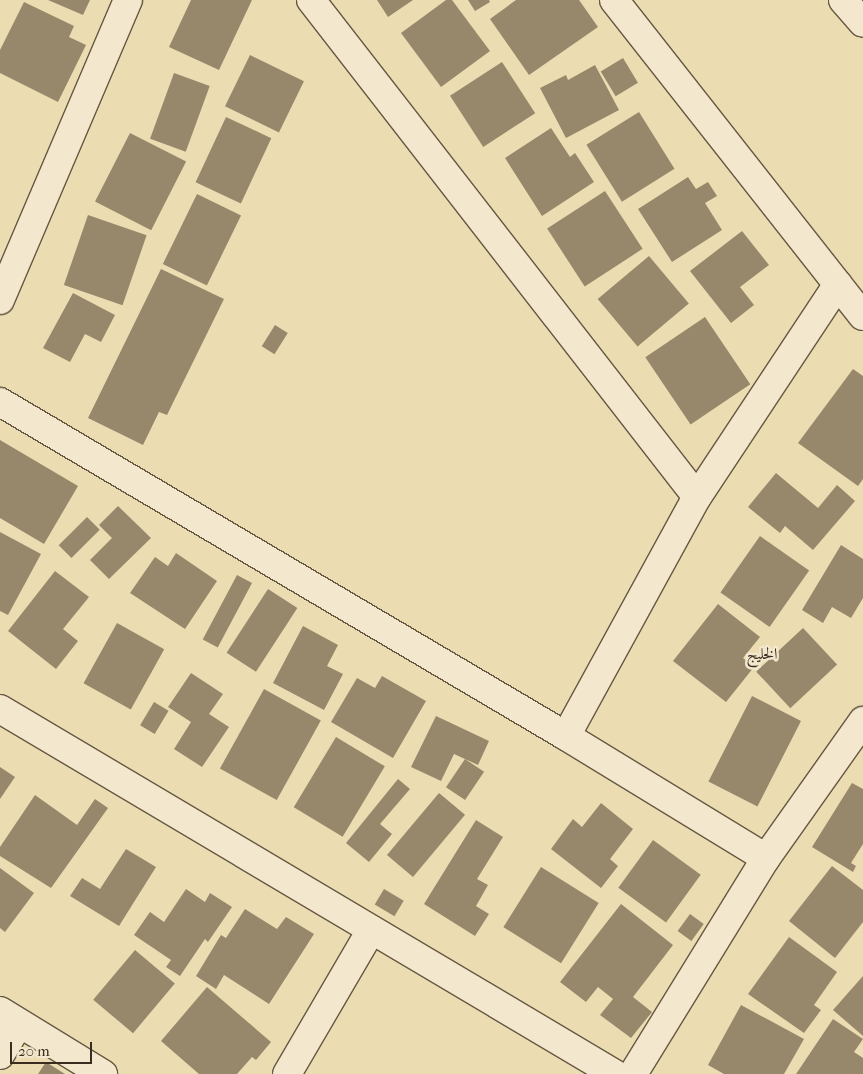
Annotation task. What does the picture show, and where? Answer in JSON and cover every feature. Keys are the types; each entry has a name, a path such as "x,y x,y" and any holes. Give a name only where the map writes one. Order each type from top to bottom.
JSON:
{"street":[{"path":"0,300 128,0"},
{"path":"311,0 697,497"},
{"path":"614,0 863,316"},
{"path":"843,0 863,23"},
{"path":"566,736 697,497 838,284"},
{"path":"0,402 566,736 766,858"},
{"path":"0,709 616,1074"},
{"path":"633,1074 766,858 863,721"},
{"path":"287,1074 371,930"},
{"path":"0,1055 10,1017 103,1074"}],"building":[{"path":"48,0 90,0 83,15"},
{"path":"191,0 252,0 219,70 169,47"},
{"path":"377,0 413,0 388,17"},
{"path":"446,0 452,0 490,51 441,87 401,33"},
{"path":"468,0 489,0 490,2 475,11"},
{"path":"516,0 579,0 598,27 529,75 490,19"},
{"path":"24,2 74,26 69,37 86,45 58,102 0,73 0,50"},
{"path":"250,55 304,81 279,133 225,106"},
{"path":"623,58 638,83 616,96 601,71"},
{"path":"502,62 535,113 483,147 450,96"},
{"path":"595,65 619,110 566,138 540,88 566,75 568,80"},
{"path":"174,73 210,86 186,152 150,139"},
{"path":"639,112 675,169 622,202 586,145"},
{"path":"226,117 271,138 241,203 196,182"},
{"path":"551,128 570,157 575,153 594,182 542,216 505,158"},
{"path":"130,133 186,162 151,230 95,202"},
{"path":"688,177 696,189 708,182 717,196 705,203 722,230 672,262 638,209"},
{"path":"605,191 643,249 585,286 547,229"},
{"path":"197,194 241,215 207,286 163,264"},
{"path":"88,215 147,235 123,305 64,285"},
{"path":"742,231 769,265 740,287 754,305 731,323 690,271"},
{"path":"649,256 689,303 638,347 598,299"},
{"path":"161,269 224,299 167,415 159,412 143,445 88,418"},
{"path":"73,293 115,315 101,342 85,334 70,362 43,348"},
{"path":"705,317 750,384 691,424 645,357"},
{"path":"275,325 288,333 274,354 262,346"},
{"path":"853,369 863,376 863,479 858,486 798,443"},
{"path":"0,440 78,486 44,544 0,518"},
{"path":"776,473 818,508 837,485 855,501 813,550 785,526 780,533 748,507"},
{"path":"118,506 151,538 109,579 90,560 112,538 99,525"},
{"path":"87,517 100,530 71,558 59,545"},
{"path":"0,532 41,554 8,615 0,611"},
{"path":"760,536 809,570 770,627 720,593"},
{"path":"841,545 863,559 863,598 851,618 832,607 823,623 802,610"},
{"path":"176,553 217,581 185,629 130,593 155,557 168,566"},
{"path":"55,571 89,597 63,629 78,641 56,669 8,631"},
{"path":"237,575 252,583 218,647 203,639"},
{"path":"268,589 297,608 256,672 227,653"},
{"path":"718,604 760,637 743,658 754,667 726,702 673,661"},
{"path":"117,623 164,649 131,710 84,683"},
{"path":"303,626 338,645 327,666 343,674 324,710 273,683"},
{"path":"803,628 837,665 790,708 756,672"},
{"path":"191,673 223,694 209,714 229,727 202,767 174,749 191,722 168,707"},
{"path":"382,676 426,701 393,758 331,722 357,678 375,688"},
{"path":"264,689 321,721 277,800 220,769"},
{"path":"752,696 801,721 757,807 708,782"},
{"path":"154,702 169,711 155,734 140,725"},
{"path":"436,716 489,741 478,765 454,754 441,781 411,767"},
{"path":"336,737 385,766 343,837 294,807"},
{"path":"465,759 484,772 465,800 446,787"},
{"path":"0,767 15,777 0,799"},
{"path":"398,779 410,789 380,824 392,834 369,862 346,843"},
{"path":"852,783 863,789 863,844 851,863 856,866 853,872 812,847"},
{"path":"439,793 465,815 413,877 387,855"},
{"path":"35,795 77,825 95,799 108,808 51,888 0,856 0,847"},
{"path":"601,803 633,829 610,859 618,866 601,888 551,849 573,819 582,827"},
{"path":"476,820 503,837 477,879 488,885 476,906 489,914 475,936 424,904"},
{"path":"653,840 701,875 666,922 618,888"},
{"path":"126,849 156,867 119,926 70,896 82,878 100,889"},
{"path":"832,866 863,890 863,922 835,958 789,921"},
{"path":"541,867 599,903 561,963 503,927"},
{"path":"0,868 34,893 5,932 0,928"},
{"path":"186,889 205,902 210,893 232,907 208,942 205,939 180,976 166,967 171,960 134,935 150,912 164,922"},
{"path":"384,889 404,901 394,916 375,904"},
{"path":"621,904 673,945 633,997 652,1012 631,1038 600,1015 613,999 598,987 586,1002 560,982"},
{"path":"245,909 277,929 286,917 314,934 269,1004 224,975 216,989 196,976 221,935 226,938"},
{"path":"690,914 704,924 691,941 678,931"},
{"path":"789,937 837,972 814,1005 821,1010 804,1033 748,994"},
{"path":"135,950 175,983 133,1033 93,1000"},
{"path":"863,976 863,1036 833,1010"},
{"path":"207,987 271,1042 256,1060 252,1057 237,1074 199,1074 161,1041"},
{"path":"741,1005 804,1039 784,1074 724,1074 708,1065"},
{"path":"833,1019 863,1039 854,1052 863,1058 863,1074 796,1074"},
{"path":"46,1062 65,1074 38,1074"}],"district":[{"name":"الخليج","path":"762,654"}]}
